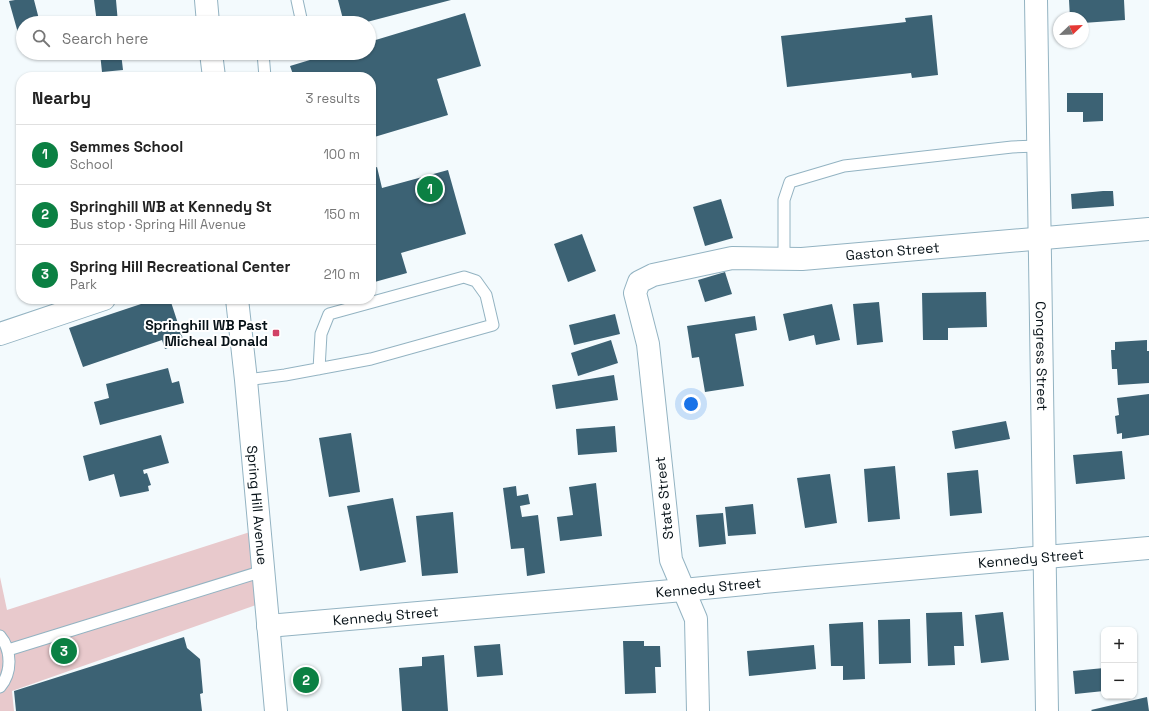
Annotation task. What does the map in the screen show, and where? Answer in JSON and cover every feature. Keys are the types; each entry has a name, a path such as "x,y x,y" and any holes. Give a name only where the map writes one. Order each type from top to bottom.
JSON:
{"street":[{"path":"206,0 207,16"},
{"name":"Congress Street","path":"1036,0 1047,711"},
{"path":"212,60 213,72"},
{"name":"Gaston Street","path":"639,282 653,274 732,258 802,259 1149,229"},
{"name":"State Street","path":"639,282 635,293 648,344 671,560 696,619 698,711"},
{"path":"0,334 89,304"},
{"name":"Spring Hill Avenue","path":"238,304 246,380 276,711"},
{"name":"Kennedy Street","path":"268,626 1149,548"}],"lane":[{"path":"297,0 300,16"},
{"path":"264,60 265,72"},
{"path":"784,259 784,200 790,182 844,166 1012,147 1038,146"},
{"path":"246,380 372,360 493,325 486,295 476,281 464,277 376,301"},
{"path":"319,369 321,334 329,314 365,304"},
{"path":"8,650 263,571"},
{"path":"0,636 8,650 10,662 8,674 0,687"}],"shaded area":[{"path":"250,532 256,605 12,691 14,711 0,711 0,577 7,610"}],"building":[{"path":"34,0 38,16 16,16 16,26 9,1"},
{"path":"94,0 116,0 117,16 96,16"},
{"path":"338,0 451,0 376,20 376,16 342,16"},
{"path":"1069,0 1124,0 1125,20 1089,23 1089,12 1070,12"},
{"path":"465,13 481,66 437,79 448,115 376,137 376,72 292,72 290,66 310,60 376,60 376,40"},
{"path":"932,15 938,75 912,78 911,73 787,87 781,36 906,22 905,18"},
{"path":"101,60 122,60 123,70 102,72"},
{"path":"1067,93 1103,93 1103,121 1083,122 1083,112 1067,112"},
{"path":"376,167 382,188 448,170 466,234 401,253 407,273 376,282"},
{"path":"1113,191 1114,206 1072,209 1071,194"},
{"path":"721,199 733,238 705,246 693,207"},
{"path":"582,234 596,271 568,282 554,244"},
{"path":"725,272 732,294 705,302 698,280"},
{"path":"986,292 987,327 948,328 948,340 923,340 922,293"},
{"path":"879,302 883,342 857,345 853,304"},
{"path":"141,304 172,304 184,342 165,349 162,340 83,367 69,328"},
{"path":"832,304 840,340 816,345 814,335 789,341 783,314"},
{"path":"615,314 620,334 574,345 569,325"},
{"path":"755,316 757,330 735,334 744,386 705,392 699,357 692,358 687,326"},
{"path":"611,340 618,363 578,376 571,353"},
{"path":"1147,340 1147,351 1149,351 1149,383 1118,385 1117,369 1112,369 1111,350 1115,350 1115,342"},
{"path":"168,368 172,383 179,381 184,403 100,425 94,402 109,398 106,384"},
{"path":"614,375 618,400 556,409 552,385"},
{"path":"1149,394 1149,435 1122,439 1122,433 1117,434 1115,416 1119,415 1117,398"},
{"path":"1006,421 1010,439 955,449 952,431"},
{"path":"615,426 617,452 578,455 576,429"},
{"path":"351,433 360,492 329,497 319,438"},
{"path":"161,435 169,463 143,470 144,474 147,473 151,485 148,486 149,491 120,497 114,474 89,481 83,456"},
{"path":"1122,451 1125,479 1076,484 1073,455"},
{"path":"895,466 900,519 868,522 864,469"},
{"path":"978,470 982,513 950,516 947,473"},
{"path":"830,474 837,523 805,528 797,478"},
{"path":"596,483 602,536 560,541 557,517 573,515 569,487"},
{"path":"516,486 517,496 528,494 530,504 520,506 522,517 538,515 545,573 527,576 524,548 511,549 503,488"},
{"path":"393,498 406,562 360,571 347,506"},
{"path":"753,504 756,534 728,536 725,507"},
{"path":"453,512 458,573 422,576 416,516"},
{"path":"723,513 726,544 699,547 696,515"},
{"path":"962,612 964,646 954,646 955,665 928,666 926,613"},
{"path":"1003,612 1009,660 981,663 975,615"},
{"path":"910,619 911,663 879,664 878,620"},
{"path":"863,622 865,679 843,680 843,666 831,666 829,624"},
{"path":"184,637 187,648 200,659 203,693 200,694 202,711 16,711 14,691"},
{"path":"623,641 644,641 644,646 660,646 661,667 655,667 656,693 625,694"},
{"path":"500,644 503,675 477,677 474,646"},
{"path":"814,645 816,669 749,676 747,651"},
{"path":"444,655 448,711 402,711 399,668 422,666 422,657"},
{"path":"1101,668 1101,691 1075,694 1073,671"},
{"path":"1147,697 1149,711 1091,710"}],"place":[{"name":"Semmes School","path":"430,189"},
{"name":"Springhill WB Past Micheal Donald","path":"276,333"},
{"name":"Spring Hill Recreational Center","path":"64,651"},
{"name":"Springhill WB at Kennedy St","path":"306,680"}]}
